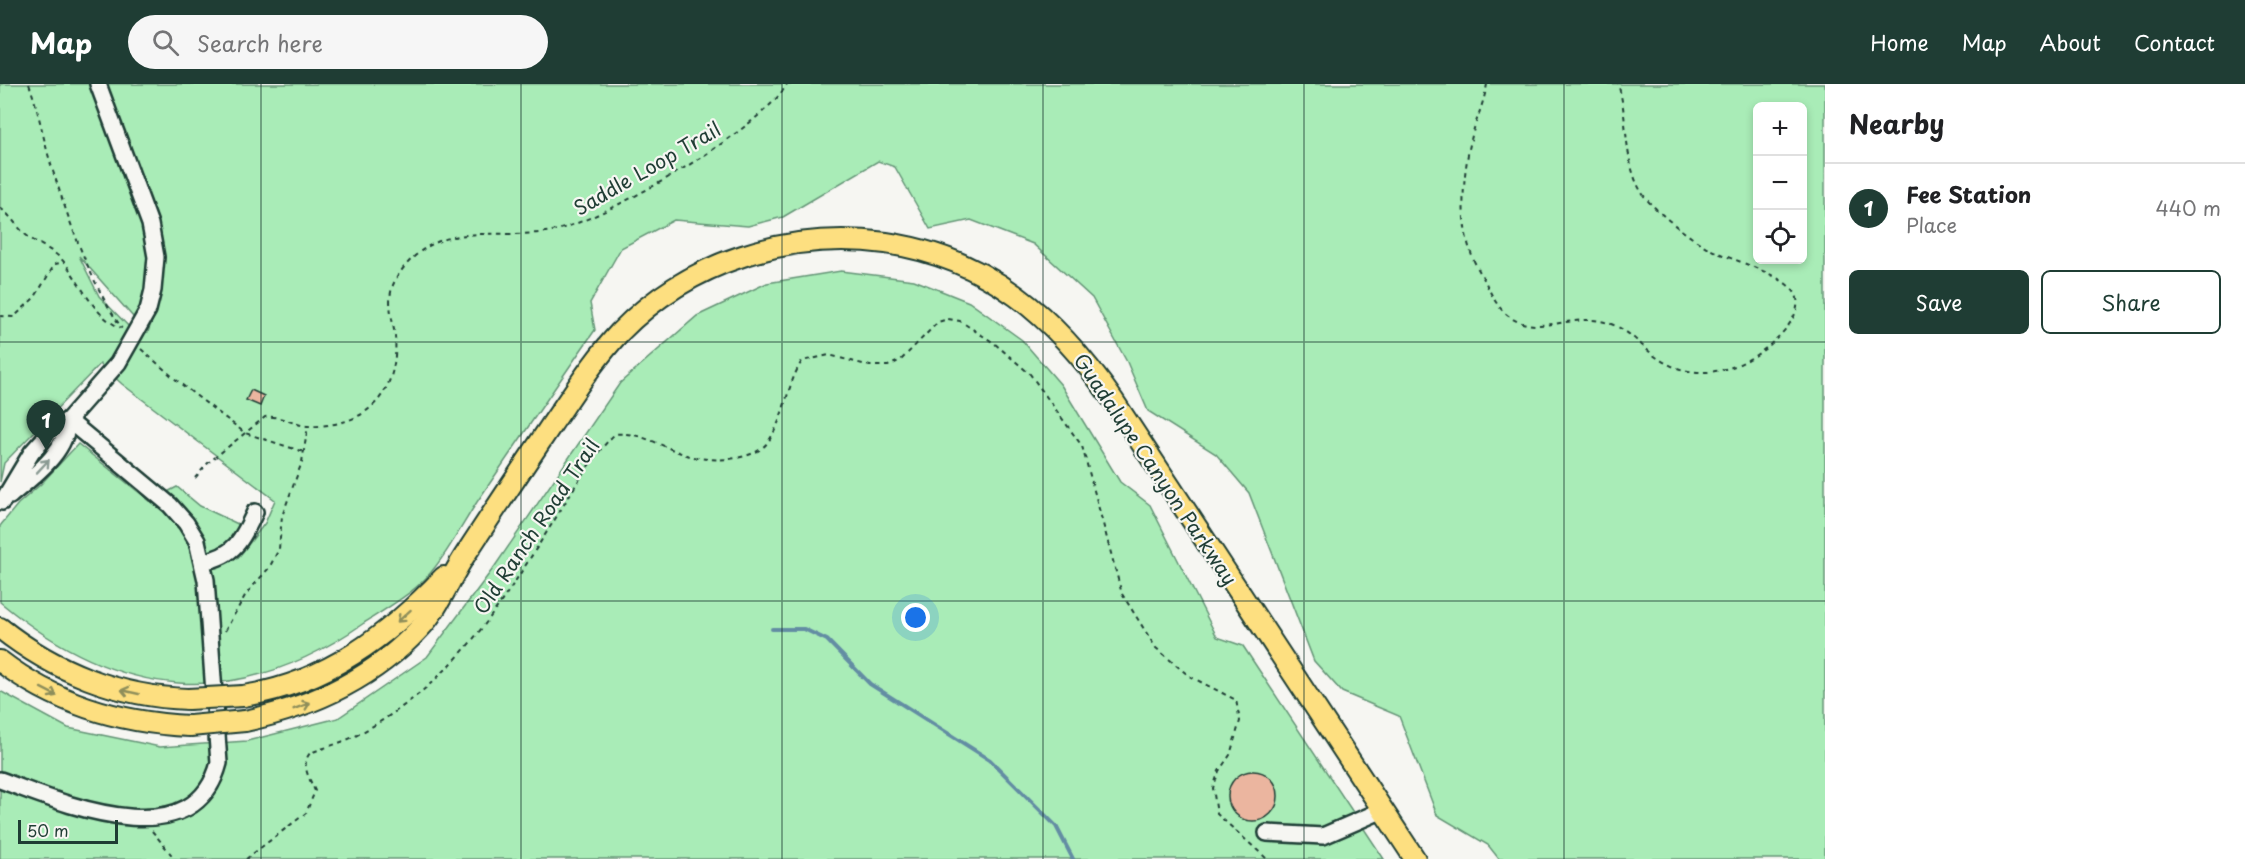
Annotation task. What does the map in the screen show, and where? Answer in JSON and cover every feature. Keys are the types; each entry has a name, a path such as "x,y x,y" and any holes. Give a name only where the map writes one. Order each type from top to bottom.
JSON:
{"main road":[{"name":"Guadalupe Canyon Parkway","path":"0,661 27,680 83,707 127,719 190,726 245,721 279,713 323,697 350,683 389,657 412,637 431,614 461,560 595,362 630,323 665,294 730,260 788,244 862,240 920,250 977,271 1003,286 1050,322 1080,354 1415,859"},
{"name":"Guadalupe Canyon Parkway","path":"0,628 39,655 78,675 133,693 188,699 243,696 305,679 357,653 416,606 461,560"}],"lane":[{"path":"1,503 40,470 59,447 66,434 68,420 118,363 132,341 148,310 153,290 155,249 145,206 98,84"},
{"path":"0,780 101,816 147,825 173,820 195,806 211,786 219,764 204,561 192,532 179,514 68,420"},
{"path":"204,561 221,558 231,552 243,537 255,512"},
{"path":"1267,833 1323,836 1383,810"}],"path":[{"path":"28,84 54,175 72,223 93,274 122,328 132,341 181,384 245,433 304,452"},
{"name":"Saddle Loop Trail","path":"308,426 348,420 376,405 389,386 395,346 391,292 401,272 418,253 450,237 548,232 592,218 682,168 753,122 775,102 787,84"},
{"path":"1487,84 1468,158 1465,221 1471,252 1503,311 1514,320 1528,324 1578,320 1607,322 1632,336 1666,363 1687,370 1709,372 1739,366 1759,354 1783,333 1796,309 1796,294 1779,279 1724,256 1700,243 1645,198 1633,173 1618,84"},
{"path":"0,208 10,215 29,237 50,248 64,262 92,303 115,325 122,328"},
{"path":"0,316 14,316 35,297 55,264 64,262"},
{"name":"Old Ranch Road Trail","path":"246,859 306,813 315,791 305,768 305,758 310,753 360,734 424,691 472,644 500,606 589,467 615,434 627,432 691,457 732,459 748,455 766,444 776,429 793,376 802,361 829,355 870,366 888,366 901,360 938,322 948,319 960,321 994,343 1030,374 1082,446 1122,594 1156,648 1189,676 1236,700 1240,721 1230,755 1219,771 1213,788 1218,814 1267,859"},
{"path":"195,478 208,463 265,417 276,416 308,426 304,452 282,516 279,549 269,568 246,594 226,628 223,638"},
{"path":"147,825 175,859"}],"green space":[{"path":"0,84 1825,84 1825,859 1499,859 1488,845 1437,815 1399,716 1342,692 1314,661 1249,493 1216,454 1148,411 1127,362 1092,298 1033,244 971,220 930,229 895,167 878,161 783,217 748,226 674,220 621,248 590,303 595,330 477,502 447,551 426,578 396,602 316,652 270,671 224,682 178,683 133,675 89,659 44,635 0,602 0,526 18,504 41,484 78,444 150,501 177,487 200,506 242,526 236,545 238,558 265,523 275,500 122,384 100,364 4,463 0,482","holes":["79,256 142,327 152,321 148,332 136,334 99,296"]},
{"path":"841,271 914,280 969,302 1022,340 1061,385 1120,482 1150,505 1217,637 1243,646 1384,859 0,859 0,691 68,728 160,747 247,741 338,718 427,657 495,566 620,383 697,316 767,283"}],"building":[{"path":"251,390 264,396 260,406 246,400"},
{"path":"1253,771 1267,775 1274,782 1278,796 1274,810 1267,817 1253,821 1239,817 1232,810 1228,796 1232,782 1239,775"}],"waterway":[{"path":"772,629 804,629 827,640 870,684 990,760 1056,826 1073,859"}],"place":[{"name":"Fee Station","path":"46,450"}]}
